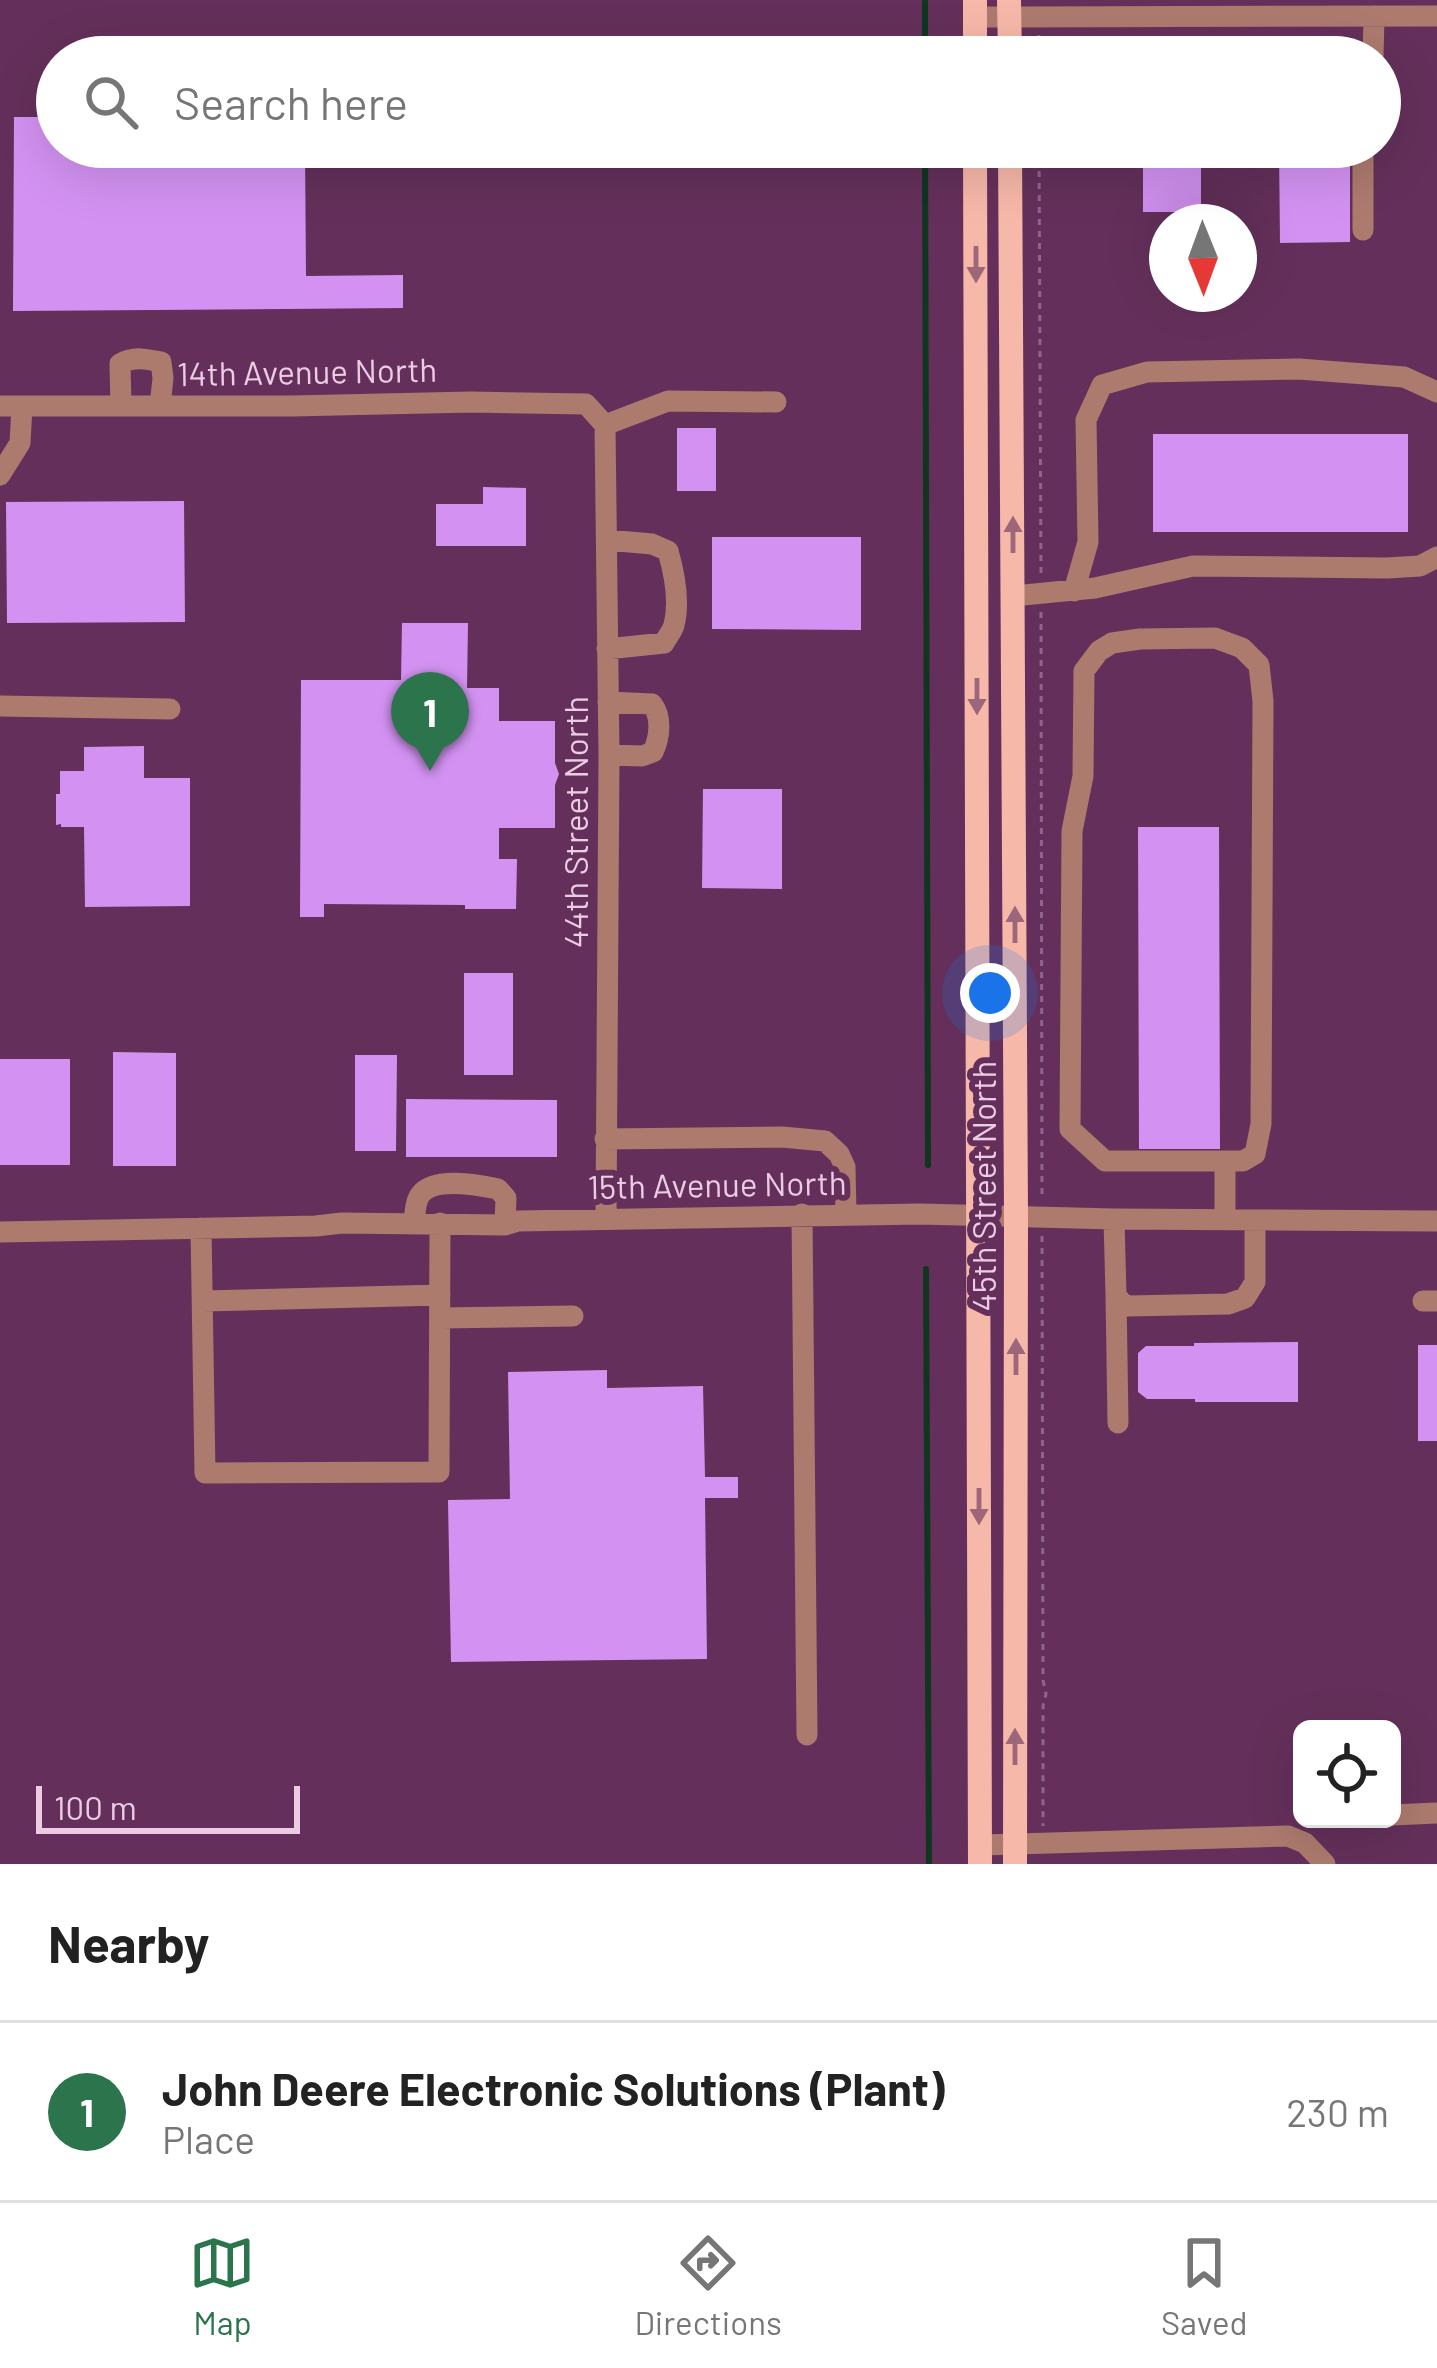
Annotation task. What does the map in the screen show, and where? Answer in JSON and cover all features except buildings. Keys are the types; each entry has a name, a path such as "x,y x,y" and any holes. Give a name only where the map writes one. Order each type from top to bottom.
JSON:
{"main road":[{"name":"45th Street North","path":"975,168 980,1855"},
{"name":"45th Street North","path":"1010,168 1013,596 1029,1217 1015,1854"}],"street":[{"path":"975,8 1366,11 1437,16"},
{"path":"1363,168 1363,230"},
{"path":"121,406 120,364 148,359 161,362 160,406"},
{"path":"1074,591 1088,542 1087,420 1102,385 1148,372 1299,369 1404,377 1437,392"},
{"path":"605,425 668,401 776,402"},
{"name":"14th Avenue North","path":"11,406 586,404 605,425"},
{"path":"0,475 20,443 11,406"},
{"name":"44th Street North","path":"605,425 606,1219"},
{"path":"607,541 652,544 668,550 675,603 674,625 664,644 607,649"},
{"path":"1013,596 1074,591 1193,566 1387,568 1420,566 1437,557"},
{"path":"1215,638 1242,648 1258,664 1263,701 1261,1124 1255,1154 1243,1161 1226,1161 1105,1162 1070,1129 1072,831 1083,776 1084,670 1112,643 1215,638"},
{"path":"608,702 652,704 658,712 658,742 653,752 609,755"},
{"path":"0,706 170,709"},
{"path":"605,1139 782,1137 825,1142 845,1168 846,1215"},
{"path":"1225,1220 1226,1161"},
{"path":"414,1224 418,1198 424,1191 448,1185 498,1189 506,1198 506,1225"},
{"path":"802,1214 807,1735"},
{"name":"15th Avenue North","path":"0,1232 342,1223 506,1225 802,1214 1437,1221"},
{"path":"1114,1219 1118,1423"},
{"path":"1116,1295 1128,1306 1228,1304 1245,1298 1255,1282 1255,1220"},
{"path":"201,1228 205,1473 439,1472 440,1223"},
{"path":"203,1301 440,1295"},
{"path":"440,1318 573,1316"},
{"path":"1401,1815 1437,1813"},
{"path":"980,1855 1015,1854 1043,1844 1098,1853 1293,1827"},
{"path":"1296,1828 1325,1864"}],"path":[{"path":"1040,168 1041,596 1029,1217 1046,1694 1042,1706 1043,1844"}],"waterway":[{"path":"925,0 925,36"},
{"path":"925,168 928,1165"},
{"path":"926,1269 929,1864"}],"place":[{"name":"John Deere Electronic Solutions (Plant)","path":"430,771"}]}
